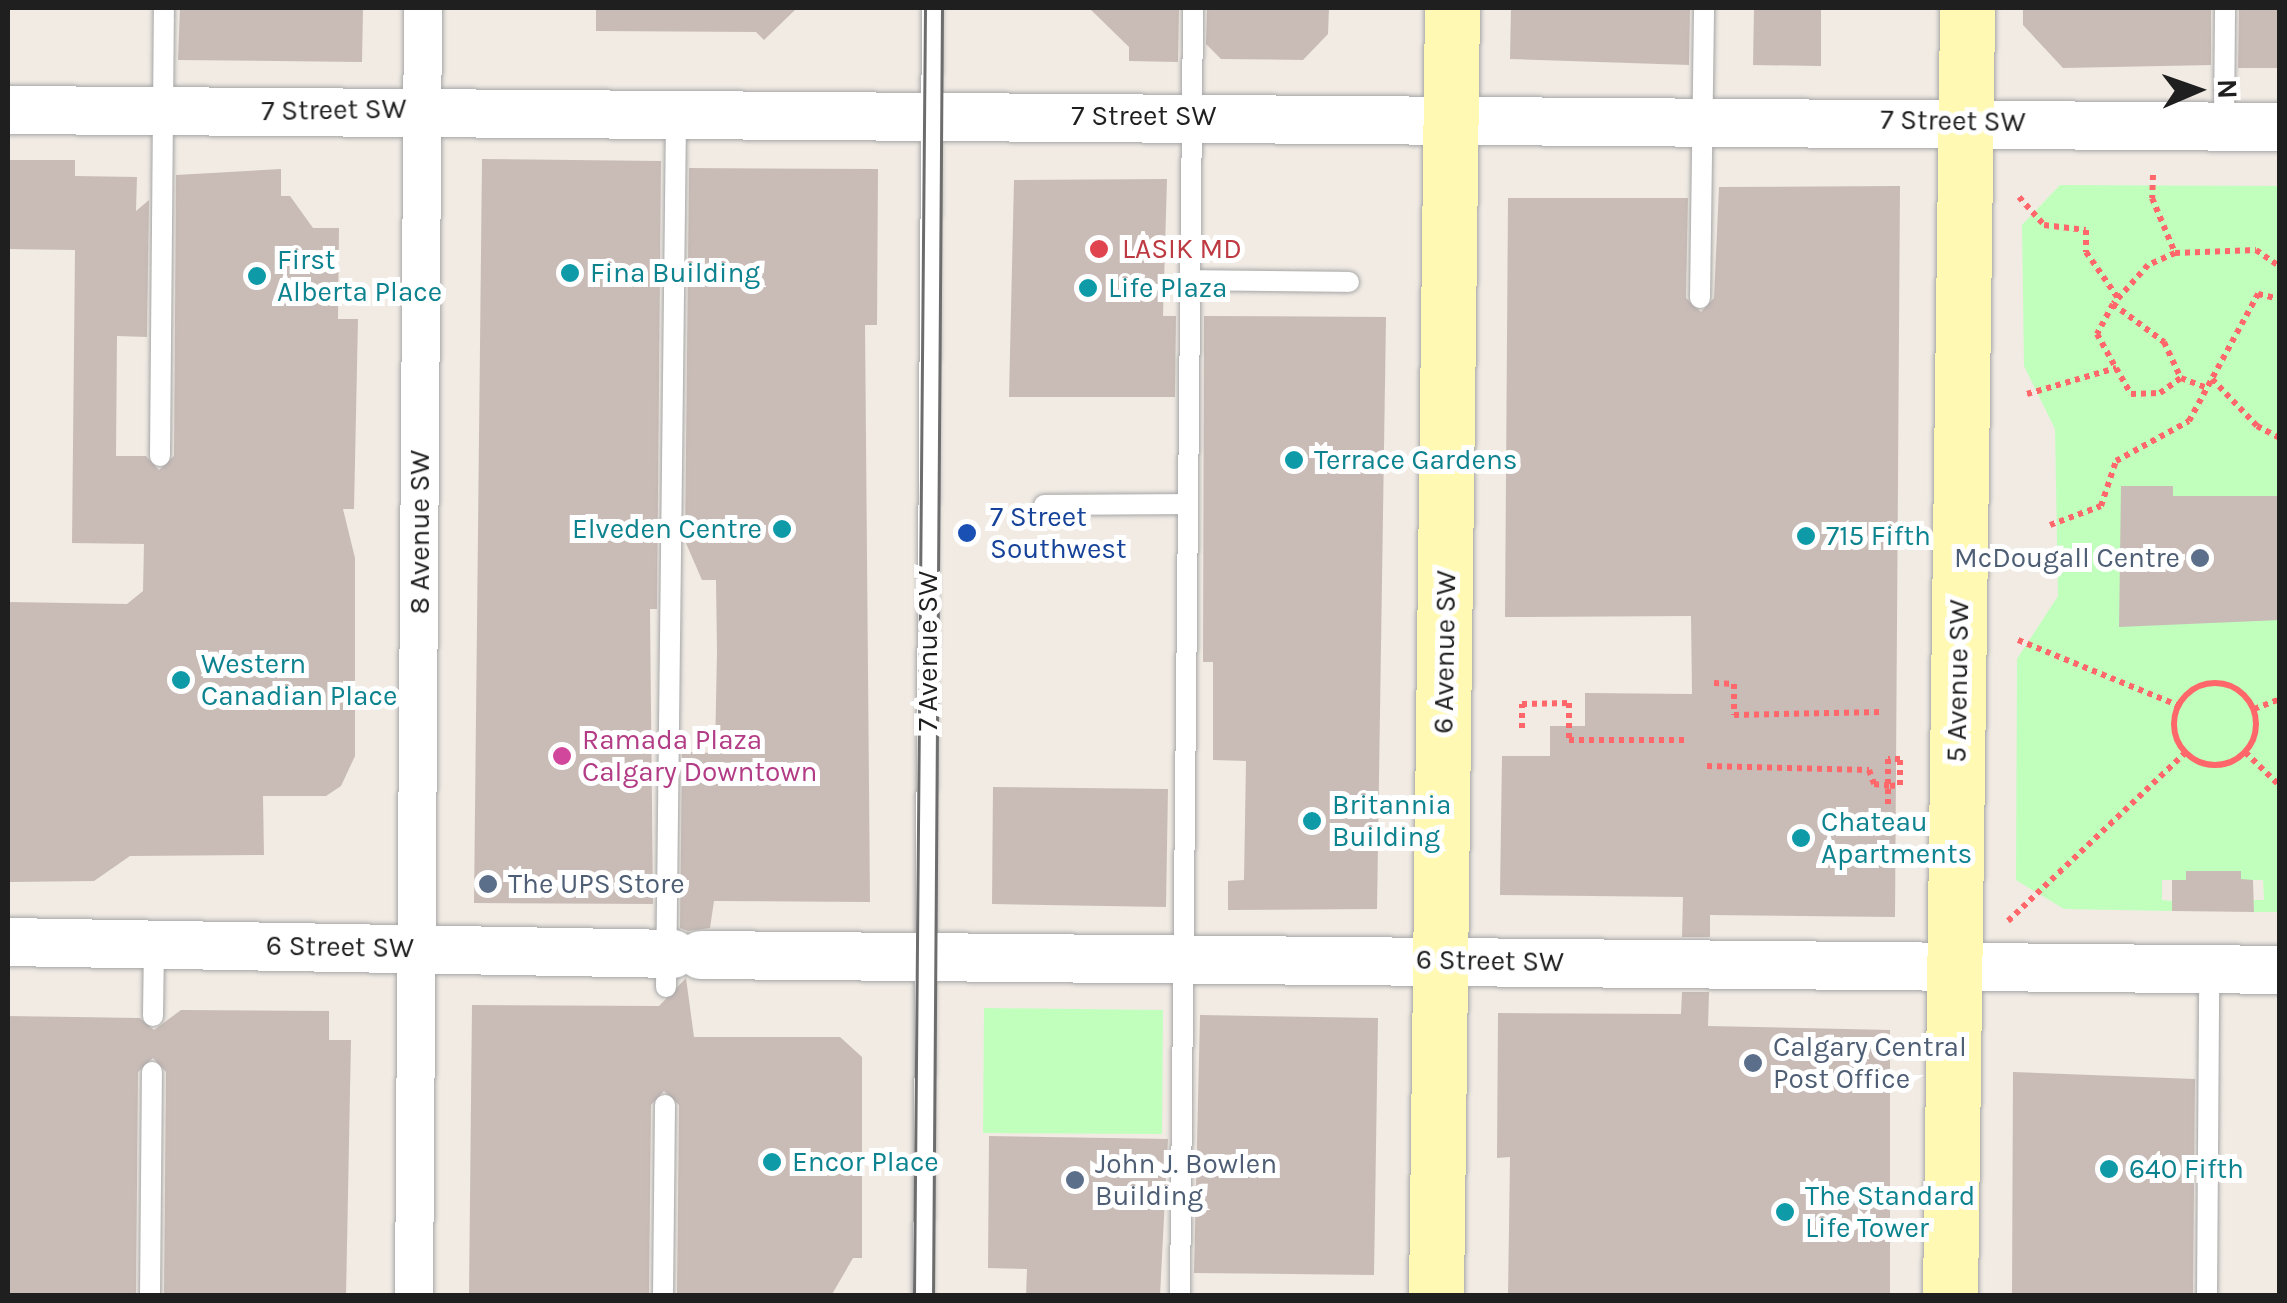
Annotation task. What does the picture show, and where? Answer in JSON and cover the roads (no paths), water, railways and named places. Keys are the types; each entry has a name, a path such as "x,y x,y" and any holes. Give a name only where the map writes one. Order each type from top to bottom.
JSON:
{"main road":[{"name":"6 Avenue SW","path":"1436,1296 1452,8"},
{"name":"5 Avenue SW","path":"1950,1296 1967,8"}],"street":[{"name":"8 Avenue SW","path":"414,1296 423,8"},
{"name":"7 Street SW","path":"8,110 423,109 1966,120 2280,127"},
{"name":"6 Street SW","path":"8,942 416,948 677,962 1442,960 2280,970"}],"lane":[{"path":"160,456 164,8"},
{"name":"7 Avenue SW","path":"923,1296 932,8"},
{"path":"1180,1296 1193,8"},
{"path":"1700,298 1704,8"},
{"path":"2224,126 2225,8"},
{"path":"676,112 677,962"},
{"path":"1189,280 1349,282"},
{"path":"1044,505 1185,504"},
{"path":"153,1016 154,944"},
{"path":"2207,1296 2208,969"},
{"path":"150,1296 152,1072"},
{"path":"665,1105 669,1282"}],"tram line":[{"path":"914,1296 925,8"},
{"path":"933,1296 942,8"}],"place":[{"name":"LASIK MD","path":"1099,249"},
{"name":"Fina Building","path":"570,273"},
{"name":"First Alberta Place","path":"257,276"},
{"name":"Life Plaza","path":"1088,288"},
{"name":"Terrace Gardens","path":"1294,460"},
{"name":"Elveden Centre","path":"782,529"},
{"name":"7 Street Southwest","path":"967,533"},
{"name":"715 Fifth","path":"1806,536"},
{"name":"McDougall Centre","path":"2200,558"},
{"name":"Western Canadian Place","path":"181,680"},
{"name":"Ramada Plaza Calgary Downtown","path":"562,756"},
{"name":"Britannia Building","path":"1312,821"},
{"name":"Chateau Apartments","path":"1801,838"},
{"name":"The UPS Store","path":"488,884"},
{"name":"Calgary Central Post Office","path":"1753,1063"},
{"name":"Encor Place","path":"772,1162"},
{"name":"640 Fifth","path":"2109,1169"},
{"name":"John J. Bowlen Building","path":"1075,1180"},
{"name":"The Standard Life Tower","path":"1785,1212"}]}
